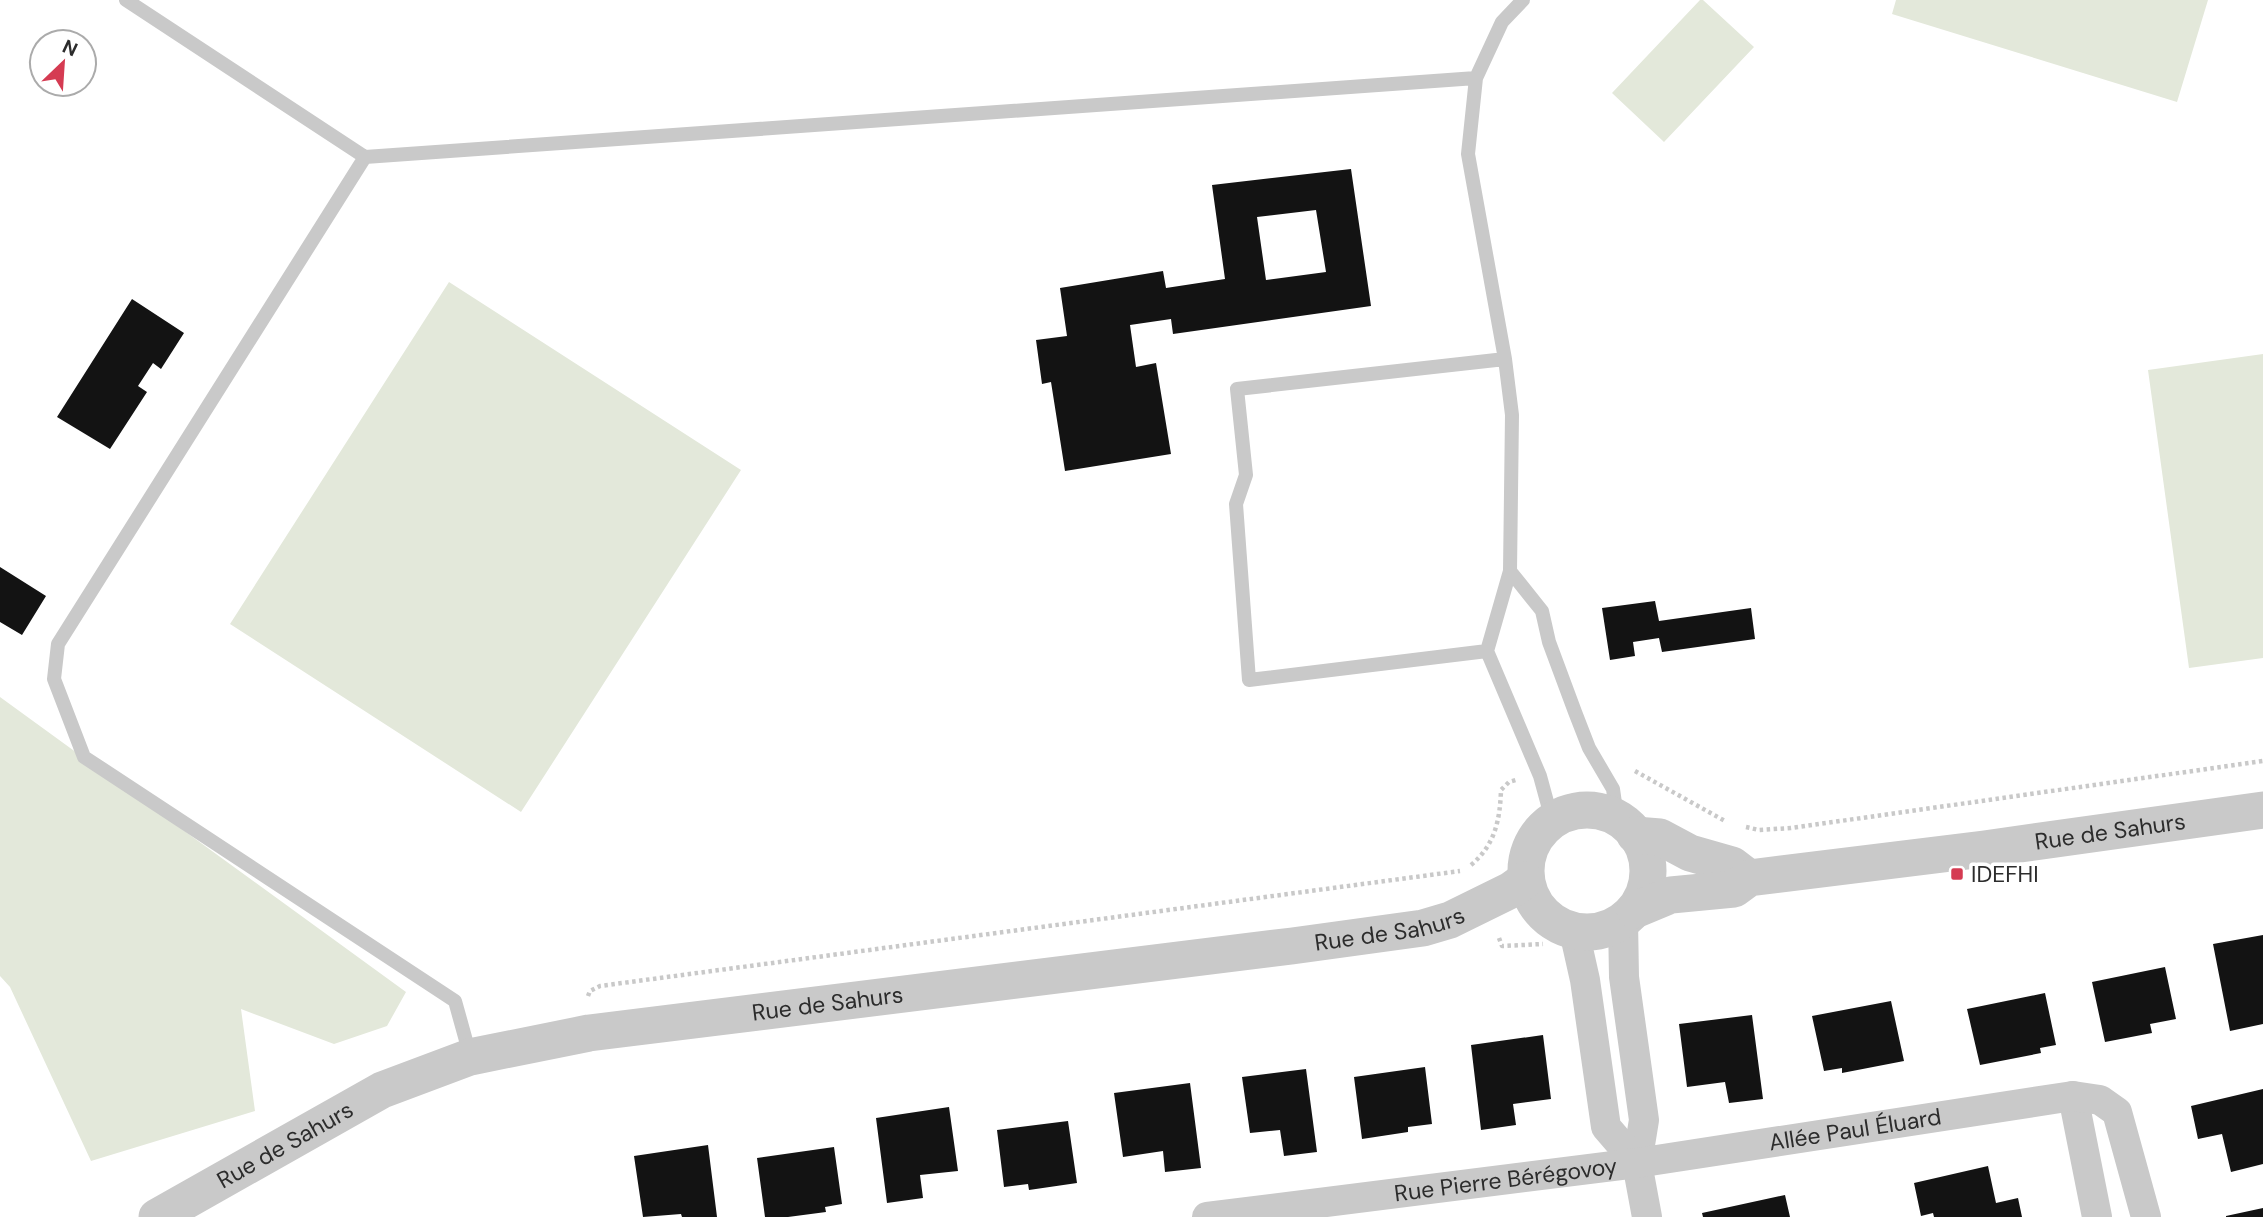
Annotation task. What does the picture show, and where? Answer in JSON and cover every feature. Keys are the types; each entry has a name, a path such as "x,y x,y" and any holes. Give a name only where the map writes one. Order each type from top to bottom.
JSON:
{"street":[{"path":"1626,826 1645,852 1648,883 1643,898 1629,916 1599,932 1562,940 1551,921 1531,898 1525,880 1525,868 1531,845 1544,826 1571,812 1587,810 1660,837 1690,853 1732,865 1749,878"},
{"name":"Rue de Sahurs","path":"1629,916 1671,895 1734,889 1749,878 2263,810"},
{"name":"Rue de Sahurs","path":"157,1217 382,1090 470,1057 589,1033 1423,928 1450,920 1511,890 1525,880"},
{"name":"Rue Pierre Bérégovoy","path":"1629,916 1624,977 1644,1120 1637,1163 1647,1217"},
{"name":"Rue Pierre Bérégovoy","path":"1562,940 1585,980 1606,1127 1637,1163"},
{"path":"2073,1096 2097,1217"},
{"name":"Allée Paul Éluard","path":"1637,1163 2073,1096 2100,1100 2117,1112 2146,1217"},
{"name":"Rue Pierre Bérégovoy","path":"1207,1217 1240,1215 1637,1163"}],"lane":[{"path":"126,0 365,157 1476,78"},
{"path":"1523,0 1502,22 1476,78 1468,154 1505,359 1512,415 1510,571 1487,651 1540,776 1552,820"},
{"path":"365,157 58,644 54,679 84,757 455,1001 470,1057"},
{"path":"1487,651 1249,680 1236,504 1246,475 1237,389 1505,359"},
{"path":"1510,571 1542,611 1549,642 1574,712 1589,748 1613,789 1626,826"}],"path":[{"path":"1740,826 1759,830 1791,828 2263,761"},
{"path":"1627,769 1636,771 1730,824"},
{"path":"1495,927 1502,946 1545,944 1562,940"}],"shaded area":[{"path":"1700,0 1754,47 1664,142 1612,93"},
{"path":"1896,0 2208,0 2177,102 1892,14"},
{"path":"449,282 741,470 521,812 230,624"},
{"path":"2263,354 2263,658 2189,668 2148,370"},
{"path":"0,697 406,992 387,1026 334,1044 241,1009 255,1111 91,1161 10,987 0,976"}],"building":[{"path":"1351,169 1371,306 1173,334 1171,319 1130,325 1136,367 1156,363 1171,454 1065,471 1051,382 1042,384 1036,340 1067,336 1060,288 1163,271 1166,288 1225,279 1212,185","holes":["1316,210 1326,272 1266,280 1257,217"]},
{"path":"132,299 184,333 161,369 153,363 138,386 147,392 110,449 57,417"},
{"path":"0,567 46,596 22,635 0,622"},
{"path":"1655,601 1659,621 1751,608 1755,639 1662,652 1659,638 1633,642 1635,656 1610,660 1602,608"},
{"path":"2263,935 2263,1024 2230,1031 2213,944"},
{"path":"2165,967 2176,1019 2150,1024 2152,1033 2105,1042 2092,982"},
{"path":"2045,993 2056,1045 2040,1048 2041,1053 1980,1065 1967,1009"},
{"path":"1891,1001 1904,1061 1842,1073 1842,1068 1824,1071 1812,1016"},
{"path":"1752,1015 1763,1099 1729,1103 1725,1082 1687,1087 1679,1024"},
{"path":"1543,1035 1551,1099 1513,1104 1516,1125 1481,1130 1471,1045"},
{"path":"1425,1067 1432,1124 1408,1127 1408,1132 1362,1139 1354,1077"},
{"path":"1306,1069 1317,1152 1284,1156 1280,1130 1250,1133 1242,1077"},
{"path":"1190,1083 1201,1168 1165,1172 1163,1151 1123,1157 1114,1093"},
{"path":"2263,1089 2263,1164 2231,1172 2222,1134 2198,1139 2191,1106"},
{"path":"949,1107 958,1171 920,1175 923,1198 887,1203 876,1118"},
{"path":"1068,1121 1077,1183 1029,1190 1028,1184 1004,1187 997,1130"},
{"path":"708,1145 717,1217 682,1217 681,1214 643,1217 634,1156"},
{"path":"834,1147 842,1204 825,1207 826,1212 765,1217 757,1158"},
{"path":"1988,1166 1996,1203 2018,1198 2022,1217 1934,1217 1933,1213 1921,1216 1914,1183"},
{"path":"1785,1195 1790,1217 1703,1217 1702,1213"},
{"path":"2263,1208 2263,1217 2226,1217 2226,1216"}],"place":[{"name":"IDEFHI","path":"1957,874"}]}
